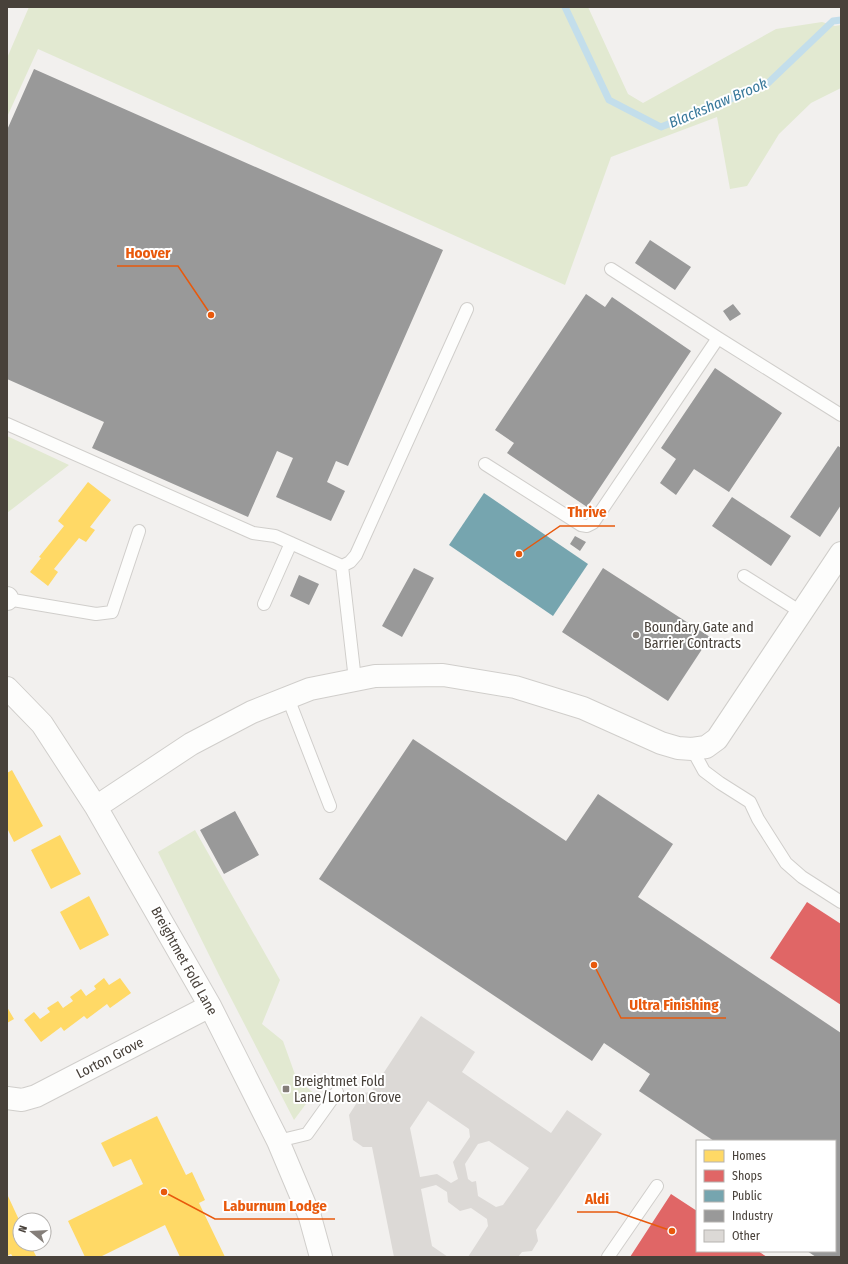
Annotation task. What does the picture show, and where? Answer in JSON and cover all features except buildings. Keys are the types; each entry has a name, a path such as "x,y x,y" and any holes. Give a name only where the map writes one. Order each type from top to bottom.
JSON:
{"street":[{"path":"96,807 191,744 252,712 310,689 374,676 443,675 515,687 583,708 661,743 678,748 692,749 706,746 717,739 841,553"},
{"name":"Breightmet Fold Lane","path":"7,688 42,724 96,807 210,1006 278,1141 310,1218 321,1257"},
{"name":"Lorton Grove","path":"7,1098 22,1100 36,1096 210,1006"}],"lane":[{"path":"611,269 841,415"},
{"path":"342,566 350,562 356,555 467,309"},
{"path":"485,464 581,525 588,526 593,523 718,338"},
{"path":"7,424 253,533 275,536 342,566"},
{"path":"7,599 96,614 112,612 139,531"},
{"path":"264,604 291,543"},
{"path":"342,566 355,680"},
{"path":"744,576 801,612"},
{"path":"288,698 330,806"},
{"path":"692,749 704,771 750,802 758,819 786,863 802,877 841,902"},
{"path":"278,1141 307,1134 337,1092"},
{"path":"608,1257 657,1186"}],"green space":[{"path":"29,7 588,7 628,94 643,103 776,29 822,22 835,26 841,25 841,88 811,103 779,134 747,186 730,189 717,117 611,157 565,285 38,49 7,117 7,58"},
{"path":"7,436 69,465 7,513"},
{"path":"195,830 280,980 262,1024 283,1041 297,1080 314,1093 294,1120 219,975 158,852"}],"waterway":[{"name":"Blackshaw Brook","path":"565,7 609,100 661,127 766,85 833,21 841,20"}],"place":[{"name":"Hoover","path":"211,315"},
{"name":"Thrive","path":"519,554"},
{"name":"Boundary Gate and Barrier Contracts","path":"636,635"},
{"name":"Ultra Finishing","path":"594,965"},
{"name":"Breightmet Fold Lane/Lorton Grove","path":"286,1089"},
{"name":"Laburnum Lodge","path":"164,1192"},
{"name":"Aldi","path":"672,1231"}]}
